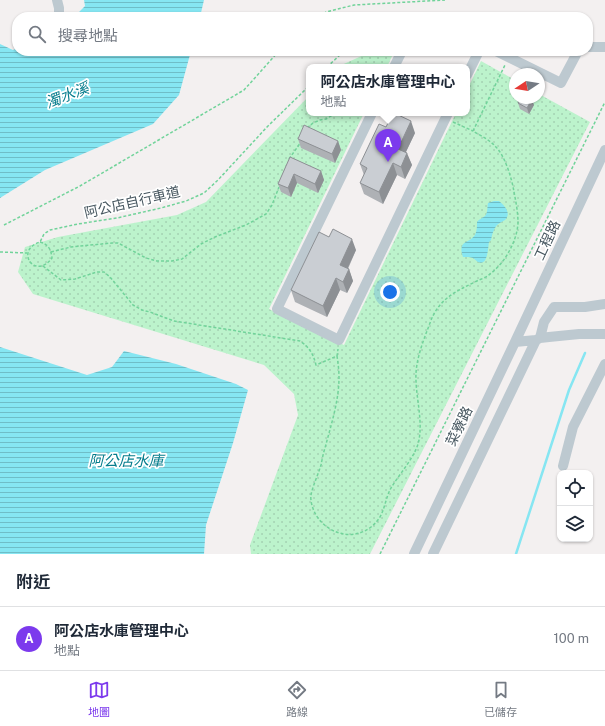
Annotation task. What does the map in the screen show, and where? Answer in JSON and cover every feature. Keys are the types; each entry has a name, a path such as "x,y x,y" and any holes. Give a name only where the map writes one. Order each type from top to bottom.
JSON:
{"street":[{"path":"58,0 59,12"},
{"path":"593,47 605,47"},
{"path":"470,69 476,56"},
{"path":"505,56 561,83 575,56"},
{"path":"371,116 277,309 339,340 447,116"},
{"name":"工程路","path":"515,342 605,150"},
{"path":"433,554 541,338 544,322 554,308 585,308 605,304"},
{"path":"515,342 579,334 605,334"},
{"name":"菜寮路","path":"414,554 515,342"},
{"path":"563,466 573,427 605,364"}],"path":[{"path":"326,12 354,5 444,0"},
{"path":"4,225 80,186 244,90 275,56"},
{"path":"330,64 338,56"},
{"path":"473,131 509,58"},
{"name":"阿公店自行車道","path":"27,254 29,248 40,242 44,234 50,230 117,218 161,208 186,201 204,193 267,127 306,89"},
{"path":"380,554 605,102"},
{"path":"307,128 313,123 320,120 326,120 332,116"},
{"path":"339,340 337,356 339,375 338,396 311,497 315,514 329,528 338,533 359,534 368,530 380,516 388,493 417,448 420,439 417,392 418,358 431,320 439,305 454,293 490,275 502,263 510,250 518,223 512,183 507,166 497,148 484,137 447,116"},
{"path":"289,160 301,141"},
{"path":"51,252 70,247 118,243 146,258 157,261 172,261 182,258 201,244 256,220 266,214 272,205 280,186"},
{"path":"0,252 27,254 30,262 36,267 43,266 52,258 48,246 40,242"},
{"path":"43,266 61,280 75,279 97,272 104,272 110,277 133,305 142,310 174,321 300,341 307,346 313,354 316,364 337,356"}],"green space":[{"path":"362,56 392,56 388,64 344,64"},
{"path":"481,61 509,77 509,104 545,104 545,97 590,122 370,554 251,554 250,545 298,415 294,394 264,365 33,294 18,272 25,247 58,237 177,215 206,202 306,99 306,116 363,116 269,309 344,345 455,116 470,116 470,84"}],"water":[{"path":"84,0 204,0 201,12 79,12 85,6"},
{"name":"濁水溪","path":"0,44 12,50 12,56 190,56 179,95 153,124 45,170 0,198"},
{"path":"499,201 503,205 508,215 505,220 498,224 492,234 486,259 481,263 474,258 463,257 462,248 464,243 473,238 477,230 477,222 486,215 488,203"},
{"name":"阿公店水庫","path":"0,347 87,375 112,367 124,351 176,364 236,384 248,390 233,443 206,525 204,554 0,554"}],"building":[{"path":"520,104 529,104 527,108"},
{"path":"392,116 400,116 411,121 398,149 407,153 401,167 393,163 379,192 360,183 367,168 360,164 379,124 386,127"},
{"path":"304,125 338,141 332,154 298,139"},
{"path":"290,157 321,171 315,184 294,174 288,188 278,184"},
{"path":"333,229 352,239 340,265 349,269 343,282 336,278 323,306 291,290 319,232 329,237"}],"waterway":[{"path":"516,554 569,390 585,353"}],"place":[{"name":"阿公店水庫管理中心","path":"388,162"}]}
